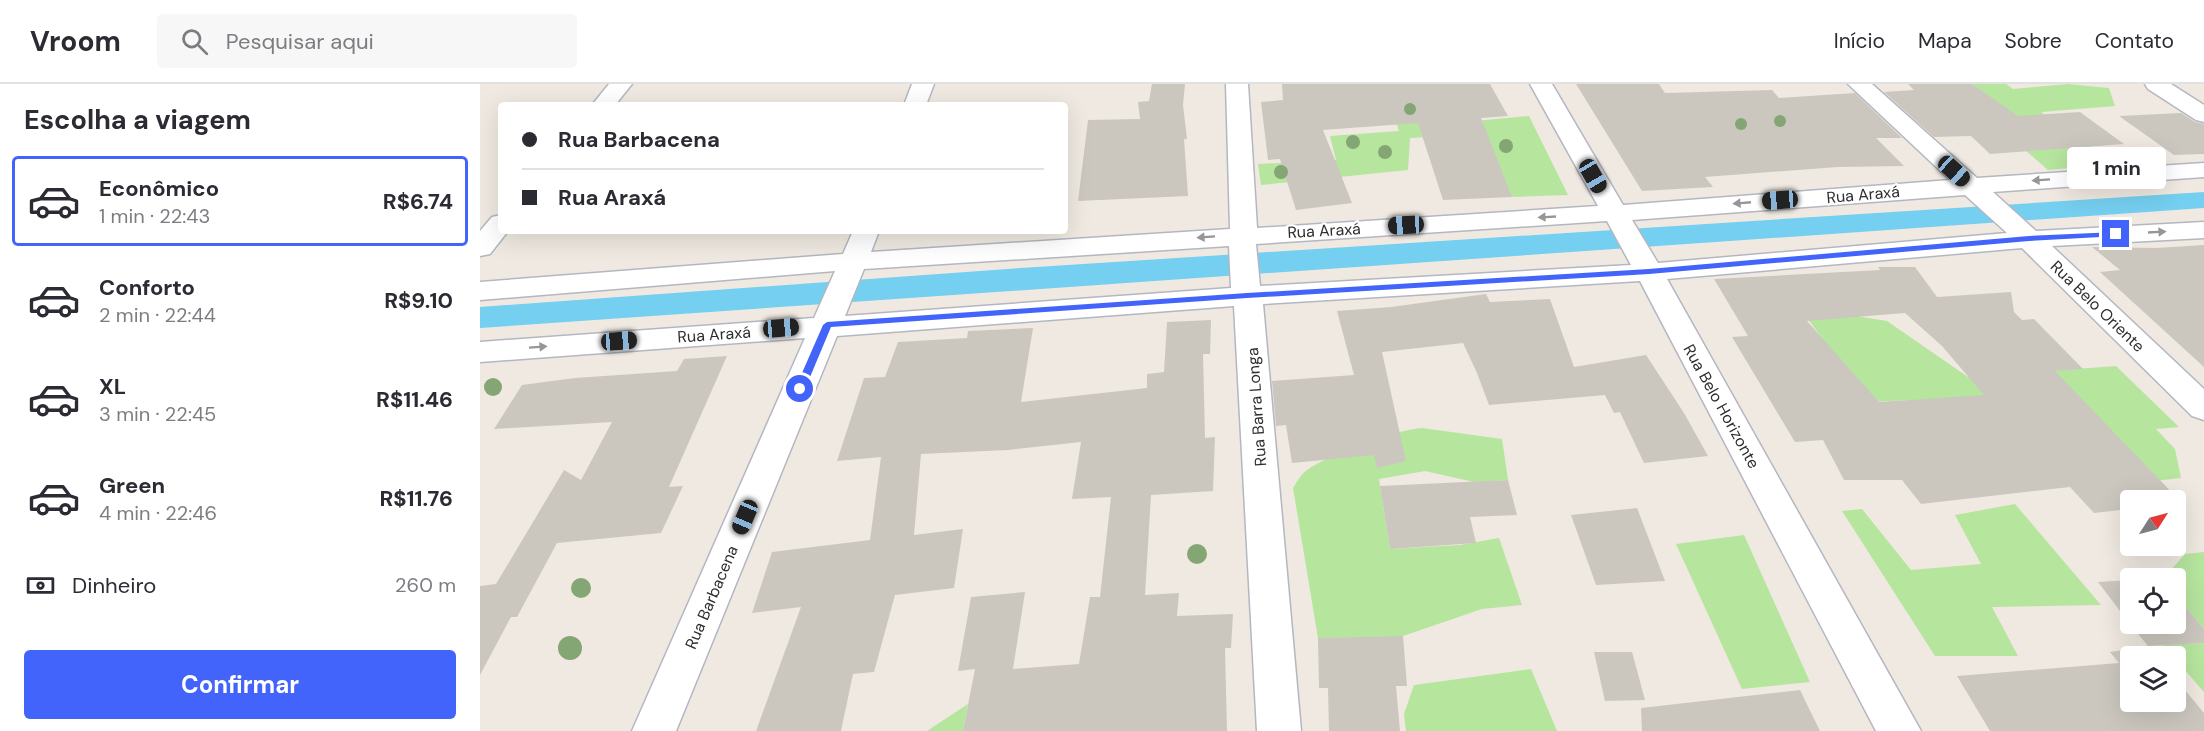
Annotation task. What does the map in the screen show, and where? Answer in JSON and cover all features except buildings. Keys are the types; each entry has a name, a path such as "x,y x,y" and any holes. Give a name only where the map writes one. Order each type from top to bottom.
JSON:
{"street":[{"path":"606,102 621,84"},
{"path":"916,102 923,84"},
{"name":"Rua Barra Longa","path":"1237,84 1245,290 1279,731"},
{"name":"Rua Belo Horizonte","path":"1541,84 1644,264 1899,731"},
{"name":"Rua Belo Oriente","path":"1859,84 2021,232 2204,408"},
{"path":"2156,84 2204,115"},
{"name":"Rua Araxá","path":"480,291 1243,240 1617,219 2204,170"},
{"path":"480,248 498,227"},
{"name":"Rua Araxá","path":"480,352 830,318 1644,264 2021,232 2204,230"},
{"name":"Rua Barbacena","path":"654,731 865,234"}],"green space":[{"path":"1973,84 2006,84 2013,89 2068,84 2109,88 2115,106 2041,112 2115,164 2048,170 2010,137"},
{"path":"1390,102 1442,124 1529,116 1568,195 1512,197 1479,134 1410,138 1408,170 1261,185 1258,164 1336,160 1330,136 1399,131"},
{"path":"1799,307 1887,321 1968,377 2116,366 2179,427 2156,429 2175,449 2181,478 2145,482 1932,428 1911,400 1869,402"},
{"path":"1422,428 1502,439 1508,480 1474,482 1425,471 1379,479 1390,549 1460,545 1499,538 1522,605 1482,609 1400,637 1318,638 1293,488 1305,472 1332,456 1394,433"},
{"path":"2015,504 2101,605 1992,607 2018,656 1935,656 1842,511 1862,509 1911,570 1981,564 1955,515"},
{"path":"1744,535 1810,682 1742,689 1676,544"},
{"path":"2204,552 2204,629 2186,607 2186,568 2173,568 2186,554"},
{"path":"2204,643 2204,692 2186,671 2186,646 2163,645"},
{"path":"1531,669 1557,731 1406,731 1404,714 1414,685"},
{"path":"968,704 963,731 927,731"}],"water":[{"path":"2204,192 2204,208 480,328 480,307 1021,268"}],"route":[{"path":"800,389 827,325 1247,296 1649,272 2029,239 2116,234"}]}
